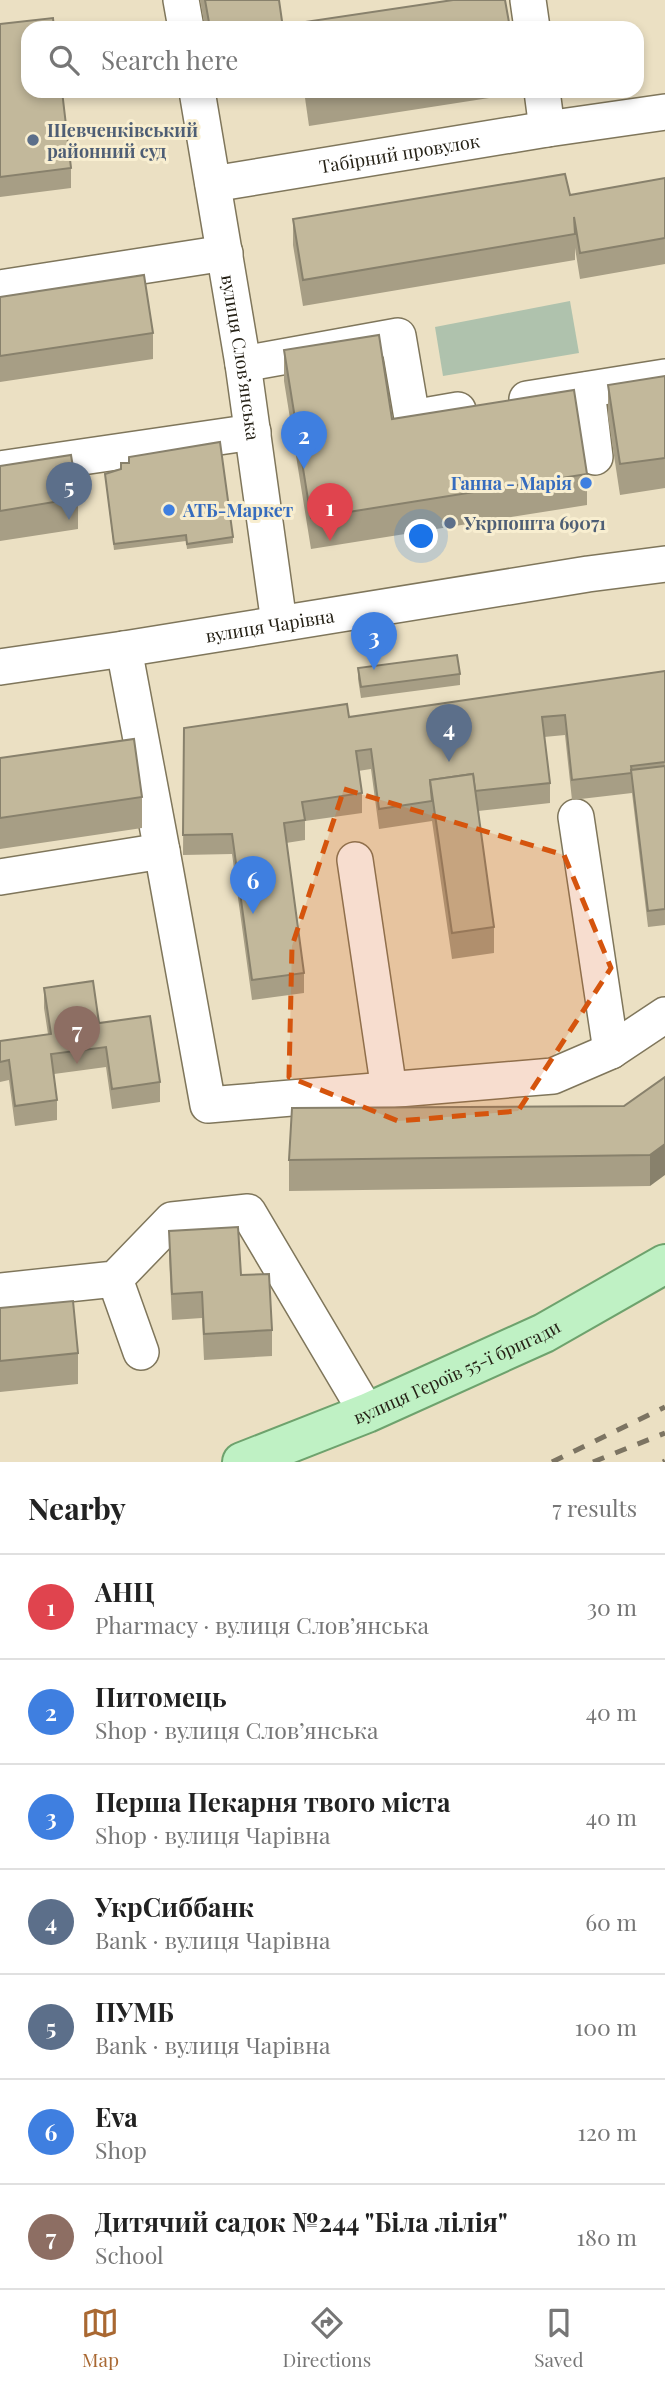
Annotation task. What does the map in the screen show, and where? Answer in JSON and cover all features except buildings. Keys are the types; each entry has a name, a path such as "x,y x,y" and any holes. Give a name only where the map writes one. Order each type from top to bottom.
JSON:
{"main road":[{"name":"вулиця Героїв 55-ї бригади","path":"242,1462 367,1413 544,1333 665,1264"}],"street":[{"path":"181,0 185,21"},
{"path":"528,0 531,21"},
{"name":"вулиця Слов’янська","path":"198,98 243,364 279,623"},
{"path":"543,98 547,129"},
{"name":"Табірний провулок","path":"213,184 665,112"},
{"path":"0,288 225,253"},
{"path":"243,364 398,336 412,418 665,377"},
{"path":"587,390 595,457"},
{"path":"0,469 253,432"},
{"name":"вулиця Чарівна","path":"0,667 588,573 665,564"},
{"path":"124,649 208,1105 553,1076 611,1051 665,1015"},
{"path":"576,817 611,1051"},
{"path":"0,877 162,851"},
{"path":"355,860 389,1090"},
{"path":"0,1291 115,1279 172,1220 248,1212 367,1413"},
{"path":"115,1279 141,1352"}],"highlighted area":[{"path":"344,789 564,855 611,968 518,1111 398,1121 289,1077 292,946"}],"green space":[{"path":"570,301 579,353 443,376 435,327"}],"railway":[{"path":"552,1462 665,1407"},
{"path":"593,1462 665,1433"}],"place":[{"name":"Шевченківський районний суд","path":"33,140"},
{"name":"Питомець","path":"304,469"},
{"name":"Ганна - Марія","path":"586,483"},
{"name":"АТБ-Маркет","path":"169,510"},
{"name":"ПУМБ","path":"69,520"},
{"name":"Укрпошта 69071","path":"450,523"},
{"name":"АНЦ","path":"330,541"},
{"name":"Перша Пекарня твого міста","path":"374,670"},
{"name":"УкрСиббанк","path":"449,762"},
{"name":"Eva","path":"253,914"},
{"name":"Дитячий садок №244 \"Біла лілія\"","path":"77,1064"}]}
